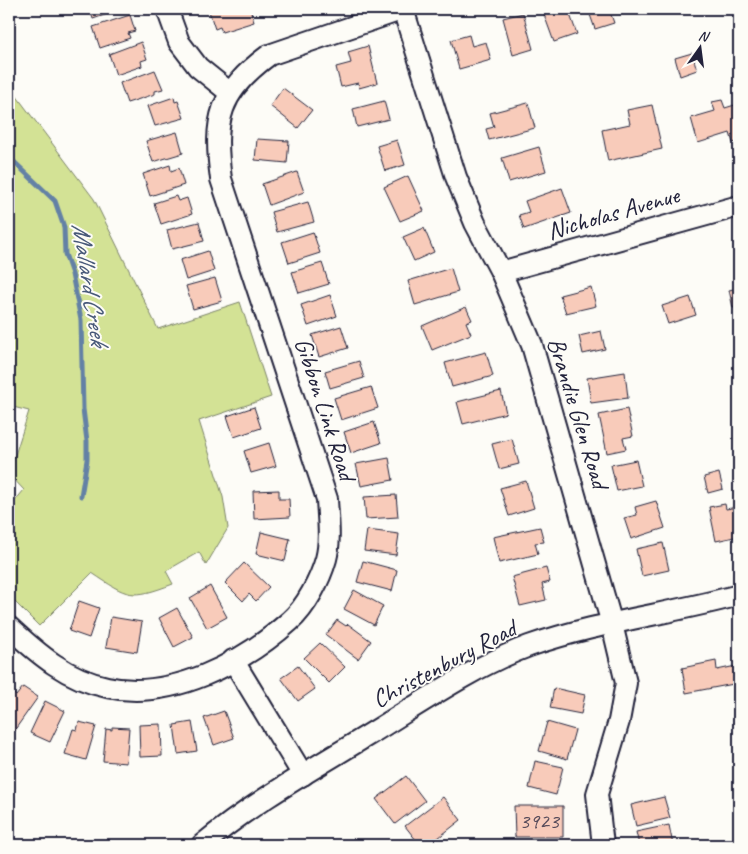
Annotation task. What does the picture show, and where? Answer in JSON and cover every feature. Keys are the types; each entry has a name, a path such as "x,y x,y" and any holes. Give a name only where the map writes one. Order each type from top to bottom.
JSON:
{"street":[{"path":"168,9 179,42 198,67 230,92"},
{"name":"Gibbon Link Road","path":"9,626 34,650 69,675 108,687 148,689 175,686 233,660 256,647 291,620 310,594 326,560 329,540 327,499 221,179 218,140 220,115 230,92 250,69 269,55 403,9"},
{"name":"Brandie Glen Road","path":"403,9 456,177 475,223 501,272 532,345 612,624 626,683 619,720 597,794 603,845"},
{"name":"Nicholas Avenue","path":"501,272 739,206"},
{"name":"Christenbury Road","path":"202,845 240,815 302,775 454,682 498,659 530,646 612,624 739,595"},
{"path":"233,660 302,775"}],"green space":[{"path":"9,86 94,199 158,329 240,302 271,397 199,421 223,497 228,528 206,565 199,552 166,571 173,584 138,594 122,591 92,573 39,626 9,596 9,508 24,490 9,474 29,411 9,406 9,308 13,307 9,291"}],"building":[{"path":"90,9 122,9 93,19"},
{"path":"217,9 250,9 254,22 222,32 220,27 215,29 209,11"},
{"path":"542,9 568,9 577,34 554,42"},
{"path":"588,9 609,9 614,23 595,29"},
{"path":"523,13 533,49 513,55 503,18"},
{"path":"130,15 135,31 128,33 130,38 100,48 93,27"},
{"path":"469,35 472,46 486,42 491,60 459,69 451,40"},
{"path":"141,42 147,59 141,61 142,66 116,75 109,54"},
{"path":"368,46 377,83 359,88 358,83 341,87 336,67 351,63 348,52"},
{"path":"692,53 697,70 680,76 675,58"},
{"path":"155,70 163,89 155,91 155,94 127,103 120,83"},
{"path":"283,88 312,110 298,128 270,106"},
{"path":"174,97 175,102 178,101 184,118 155,126 148,106"},
{"path":"722,100 725,108 738,104 739,141 733,143 730,133 698,143 691,118 715,111 712,102"},
{"path":"384,101 389,119 357,127 353,109"},
{"path":"528,103 535,128 489,140 486,129 494,127 490,113"},
{"path":"652,105 662,149 608,161 602,130 630,124 627,110"},
{"path":"177,132 183,153 153,162 146,141"},
{"path":"257,139 289,141 287,163 255,160"},
{"path":"397,140 405,165 385,171 377,146"},
{"path":"539,147 546,171 509,182 502,158"},
{"path":"170,165 171,171 179,168 184,185 150,196 143,174"},
{"path":"297,172 304,192 269,205 262,184"},
{"path":"408,176 424,211 400,221 384,187"},
{"path":"562,188 571,213 524,229 519,215 529,212 525,201"},
{"path":"176,196 178,201 187,198 192,214 161,224 154,203"},
{"path":"308,202 314,222 277,232 271,212"},
{"path":"199,222 204,241 172,249 167,230"},
{"path":"424,228 434,252 414,261 403,237"},
{"path":"313,232 320,253 289,263 282,242"},
{"path":"208,251 214,271 186,280 180,260"},
{"path":"322,263 329,284 299,293 292,272"},
{"path":"451,268 458,292 415,305 408,281"},
{"path":"215,278 222,301 193,309 186,286"},
{"path":"739,279 739,307 733,308 729,290 738,288 736,280"},
{"path":"591,287 596,306 566,313 560,295"},
{"path":"330,295 337,316 308,326 301,305"},
{"path":"690,297 696,315 668,324 662,306"},
{"path":"466,307 472,320 466,322 471,334 432,350 422,326"},
{"path":"341,326 348,348 319,357 312,335"},
{"path":"601,331 605,349 583,354 579,336"},
{"path":"486,352 493,376 452,387 445,363"},
{"path":"359,361 364,378 330,388 325,371"},
{"path":"625,372 628,398 591,403 587,378"},
{"path":"371,387 378,408 341,420 334,398"},
{"path":"501,391 506,413 463,424 457,402"},
{"path":"254,407 261,428 234,437 227,416"},
{"path":"627,409 633,436 623,438 626,449 607,453 599,415"},
{"path":"374,422 381,443 351,453 344,432"},
{"path":"512,439 519,464 499,469 492,444"},
{"path":"269,443 276,466 251,473 244,451"},
{"path":"389,458 393,480 361,486 356,464"},
{"path":"636,460 642,486 617,491 611,465"},
{"path":"719,473 723,489 708,493 704,477"},
{"path":"526,481 534,508 509,516 500,488"},
{"path":"279,490 279,499 289,499 290,517 254,519 253,491"},
{"path":"396,495 398,517 366,519 364,497"},
{"path":"656,501 665,528 631,539 624,518 637,515 635,507"},
{"path":"725,504 726,509 737,507 739,536 716,541 709,507"},
{"path":"540,527 544,542 535,543 538,554 499,563 493,537"},
{"path":"367,530 399,534 396,555 364,551"},
{"path":"261,532 290,539 285,561 256,554"},
{"path":"663,543 669,570 642,576 636,549"},
{"path":"363,561 397,570 392,591 357,582"},
{"path":"244,563 269,587 256,601 249,594 243,601 225,583"},
{"path":"546,568 550,582 542,584 546,600 520,606 512,577"},
{"path":"210,586 227,617 207,628 190,598"},
{"path":"354,590 383,606 374,625 344,609"},
{"path":"79,601 99,608 89,638 69,631"},
{"path":"177,608 193,637 174,647 159,618"},
{"path":"111,617 142,622 137,652 106,647"},
{"path":"337,620 346,626 348,624 371,641 358,659 326,635"},
{"path":"320,643 345,667 329,683 304,658"},
{"path":"716,661 717,670 736,666 739,683 686,693 682,668"},
{"path":"298,666 315,689 298,701 281,678"},
{"path":"23,687 38,697 14,731 9,727 9,699 13,693 16,696"},
{"path":"554,688 585,695 581,714 550,708"},
{"path":"45,701 65,711 50,742 30,733"},
{"path":"224,711 234,738 214,745 204,718"},
{"path":"79,722 96,726 86,760 65,754 73,729 77,730"},
{"path":"192,722 197,751 178,754 174,725"},
{"path":"547,722 575,730 567,759 539,751"},
{"path":"161,724 162,756 140,757 139,725"},
{"path":"112,727 129,728 126,763 103,761 106,729 112,730"},
{"path":"535,761 563,767 556,795 529,788"},
{"path":"406,776 425,801 395,824 376,799"},
{"path":"443,797 461,820 429,845 420,845 405,826"},
{"path":"664,797 670,818 636,826 631,805"},
{"path":"514,806 563,806 563,837 515,837"},
{"path":"669,825 673,845 639,845 636,832"}],"waterway":[{"name":"Mallard Creek","path":"9,157 55,201 64,227 65,254 72,274 81,320 83,409 87,441 87,460 81,496"}]}
